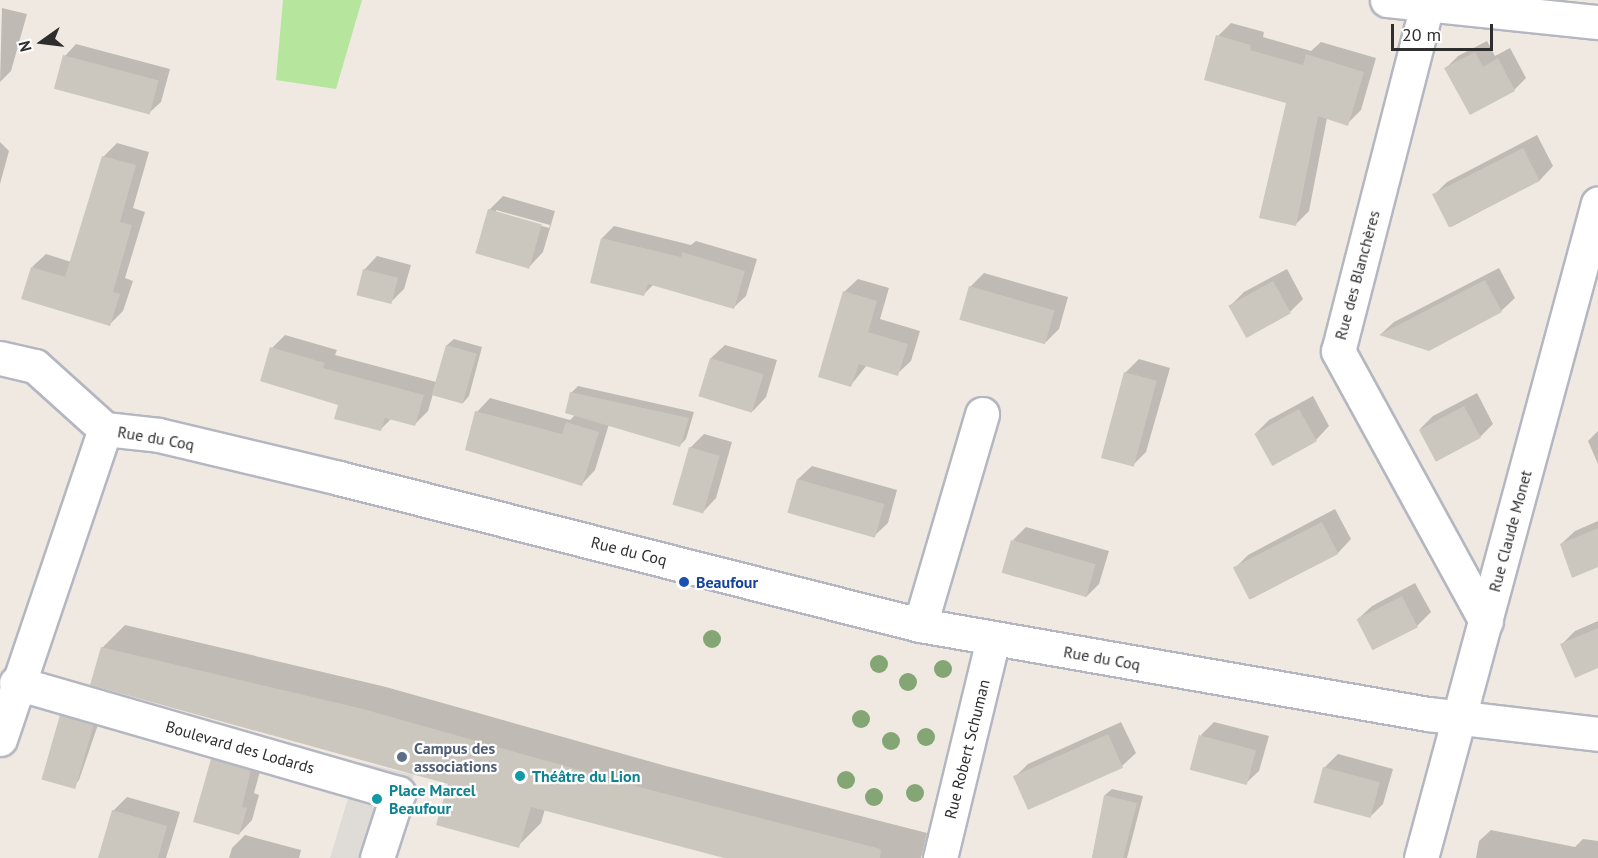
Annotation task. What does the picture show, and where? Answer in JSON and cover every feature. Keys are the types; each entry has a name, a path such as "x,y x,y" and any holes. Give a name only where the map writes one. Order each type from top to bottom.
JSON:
{"street":[{"path":"1387,0 1535,13 1598,22"},
{"name":"Rue des Blanchères","path":"1427,5 1338,351 1486,621"},
{"name":"Rue Claude Monet","path":"1421,858 1598,203"},
{"name":"Rue du Coq","path":"0,358 34,366 105,429 159,435 339,478 920,625 1459,719 1598,734"},
{"path":"920,625 982,414"},
{"path":"0,739 16,683 105,429"},
{"name":"Rue Robert Schuman","path":"940,858 993,639"},
{"name":"Boulevard des Lodards","path":"16,683 398,793 377,858"}],"green space":[{"path":"283,0 362,0 336,89 276,80"}],"shaded area":[{"name":"Place Marcel Beaufour","path":"359,762 414,775 389,858 330,858"}],"building":[{"path":"1216,35 1251,45 1250,50 1303,65 1306,54 1364,72 1348,126 1318,116 1296,226 1259,218 1286,103 1204,80"},
{"path":"1475,52 1483,67 1498,58 1515,91 1470,115 1444,68"},
{"path":"63,55 159,81 150,114 54,89"},
{"path":"1523,148 1540,181 1449,227 1432,194"},
{"path":"102,156 136,165 120,222 132,225 113,292 120,294 110,326 21,299 31,267 65,277"},
{"path":"488,209 542,224 529,269 475,253"},
{"path":"601,238 681,257 682,252 745,271 734,309 648,284 644,296 590,283"},
{"path":"363,269 398,278 391,304 356,295"},
{"path":"1485,280 1502,312 1429,351 1379,335"},
{"path":"1273,281 1291,313 1246,338 1228,306"},
{"path":"969,286 1055,311 1045,344 959,320"},
{"path":"843,291 877,301 868,332 908,344 898,376 859,364 851,387 818,377"},
{"path":"446,345 477,354 462,404 432,395"},
{"path":"270,347 325,363 323,368 424,395 415,426 385,418 381,431 334,419 338,405 260,381"},
{"path":"710,358 764,374 752,413 698,396"},
{"path":"1124,372 1157,381 1134,467 1101,458"},
{"path":"570,392 689,418 680,447 565,413"},
{"path":"1464,406 1481,438 1436,462 1419,430"},
{"path":"1299,409 1317,441 1272,466 1254,434"},
{"path":"475,411 562,434 566,422 599,432 582,486 465,450"},
{"path":"689,447 720,456 703,513 672,505"},
{"path":"797,479 884,504 875,538 787,513"},
{"path":"1322,522 1338,554 1249,599 1233,567"},
{"path":"1598,528 1598,567 1572,578 1560,544"},
{"path":"1011,540 1096,564 1086,597 1002,573"},
{"path":"1402,596 1418,627 1372,650 1357,619"},
{"path":"1598,628 1598,668 1575,678 1560,644"},
{"path":"101,647 363,709 643,788 881,849 880,858 724,858 531,807 519,848 436,825 448,784 90,685"},
{"path":"60,715 94,725 75,789 42,779"},
{"path":"1108,734 1123,768 1028,810 1013,776"},
{"path":"1199,735 1256,750 1247,785 1190,770"},
{"path":"211,759 251,770 242,807 247,808 239,835 193,822"},
{"path":"1323,767 1380,782 1370,818 1313,803"},
{"path":"1104,795 1137,803 1123,858 1092,858"},
{"path":"112,810 167,826 158,858 98,858"}],"place":[{"name":"Beaufour","path":"684,582"},
{"name":"Campus des associations","path":"402,757"},
{"name":"Théâtre du Lion","path":"520,776"},
{"name":"Place Marcel Beaufour","path":"377,799"}]}
